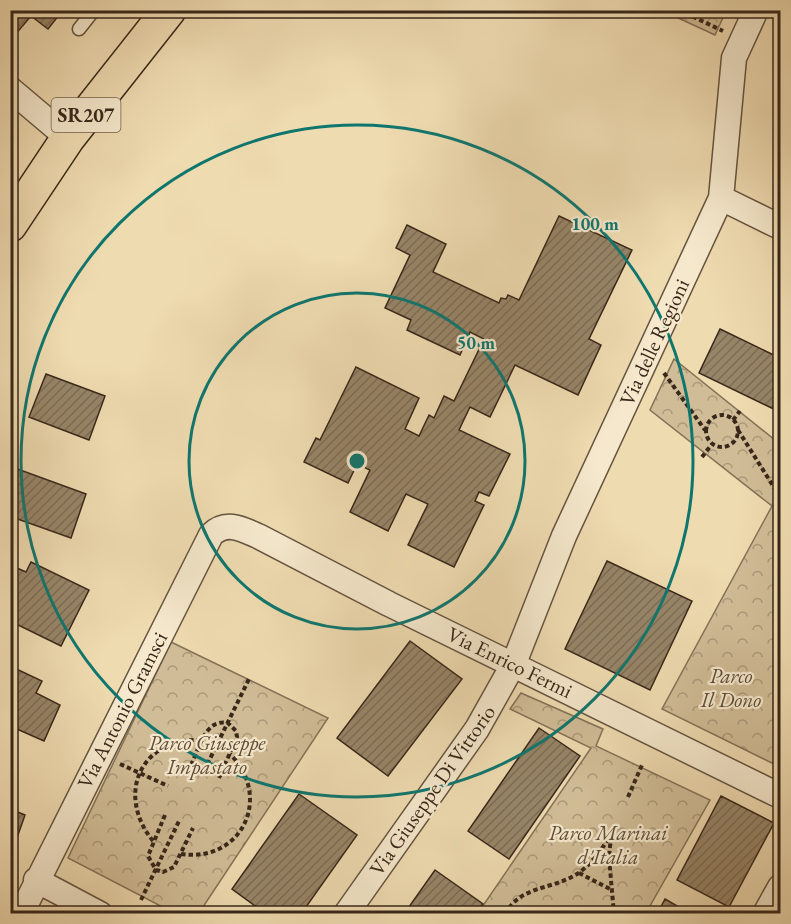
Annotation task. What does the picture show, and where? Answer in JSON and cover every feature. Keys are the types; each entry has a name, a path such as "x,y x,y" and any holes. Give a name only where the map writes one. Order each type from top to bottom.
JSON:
{"main road":[{"name":"SR207","path":"10,225 68,138 169,10"}],"street":[{"name":"Via delle Regioni","path":"514,663 564,536 722,198 734,58 756,10"},
{"path":"10,89 68,138"},
{"path":"722,198 780,226"},
{"name":"Via Antonio Gramsci","path":"21,914 36,880 211,535 227,526 239,528"},
{"name":"Via Enrico Fermi","path":"239,528 780,796"},
{"name":"Via Giuseppe Di Vittorio","path":"346,914 477,729 514,663"},
{"path":"36,880 100,914"},
{"path":"765,914 780,887"}],"lane":[{"path":"79,29 94,10"}],"path":[{"path":"679,10 723,31"},
{"path":"663,371 706,430 712,444"},
{"path":"733,420 740,411"},
{"path":"706,430 713,417 723,415 733,420 780,497"},
{"path":"712,444 727,446 735,439 738,429"},
{"path":"702,457 712,444"},
{"path":"204,771 250,677"},
{"path":"191,765 212,724 228,723 236,731 237,737 219,778"},
{"path":"153,841 142,827 134,800 140,773 148,760 166,746 187,740 202,740"},
{"path":"181,854 203,855 217,851 238,834 246,821 250,807 247,777 230,754"},
{"path":"111,760 168,786"},
{"path":"628,797 642,765"},
{"path":"156,870 148,856 165,815"},
{"path":"141,900 179,821"},
{"path":"156,870 169,871 181,854 193,828"},
{"path":"505,914 519,896 528,891 550,886 579,873 611,835 609,857 614,914"},
{"path":"579,873 611,890"},
{"path":"537,914 548,911 555,914"}],"green space":[{"path":"663,11 726,11 715,35"},
{"name":"Parco Il Dono","path":"674,359 780,444 780,767 662,709 772,506 650,410"},
{"name":"Parco Giuseppe Impastato","path":"171,642 328,718 199,913 174,913 68,858"},
{"name":"Parco Marinai d'Italia","path":"521,693 603,729 596,746 710,800 646,913 478,913 591,748 510,709"}],"building":[{"path":"10,10 63,10 48,29 31,16 14,36 10,33"},
{"path":"559,216 632,250 589,339 601,345 578,395 515,365 490,417 470,407 459,430 510,454 489,496 479,492 475,501 484,505 454,567 408,545 428,504 406,494 388,531 350,512 370,470 357,464 348,483 304,462 316,438 320,440 356,367 419,398 405,429 419,436 429,415 434,418 444,396 454,401 484,339 470,332 460,355 407,330 411,320 385,308 410,255 396,248 407,225 446,244 433,272 499,303 501,298 506,299 508,295 519,300"},
{"path":"720,329 780,358 780,412 699,373"},
{"path":"46,374 105,396 89,440 29,417"},
{"path":"12,467 86,494 71,538 12,517 16,507 10,505"},
{"path":"607,561 692,601 650,690 565,649"},
{"path":"31,562 89,590 61,646 10,621 10,565 26,572"},
{"path":"410,641 462,679 388,776 337,738"},
{"path":"10,666 42,681 36,693 60,705 44,741 10,726"},
{"path":"539,728 580,756 509,859 468,831"},
{"path":"299,794 357,835 301,914 266,914 232,889"},
{"path":"721,796 774,823 729,907 677,880"},
{"path":"10,809 25,815 12,852 10,852"},
{"path":"435,870 483,904 476,914 404,914"},
{"path":"665,899 691,914 657,914"}]}
